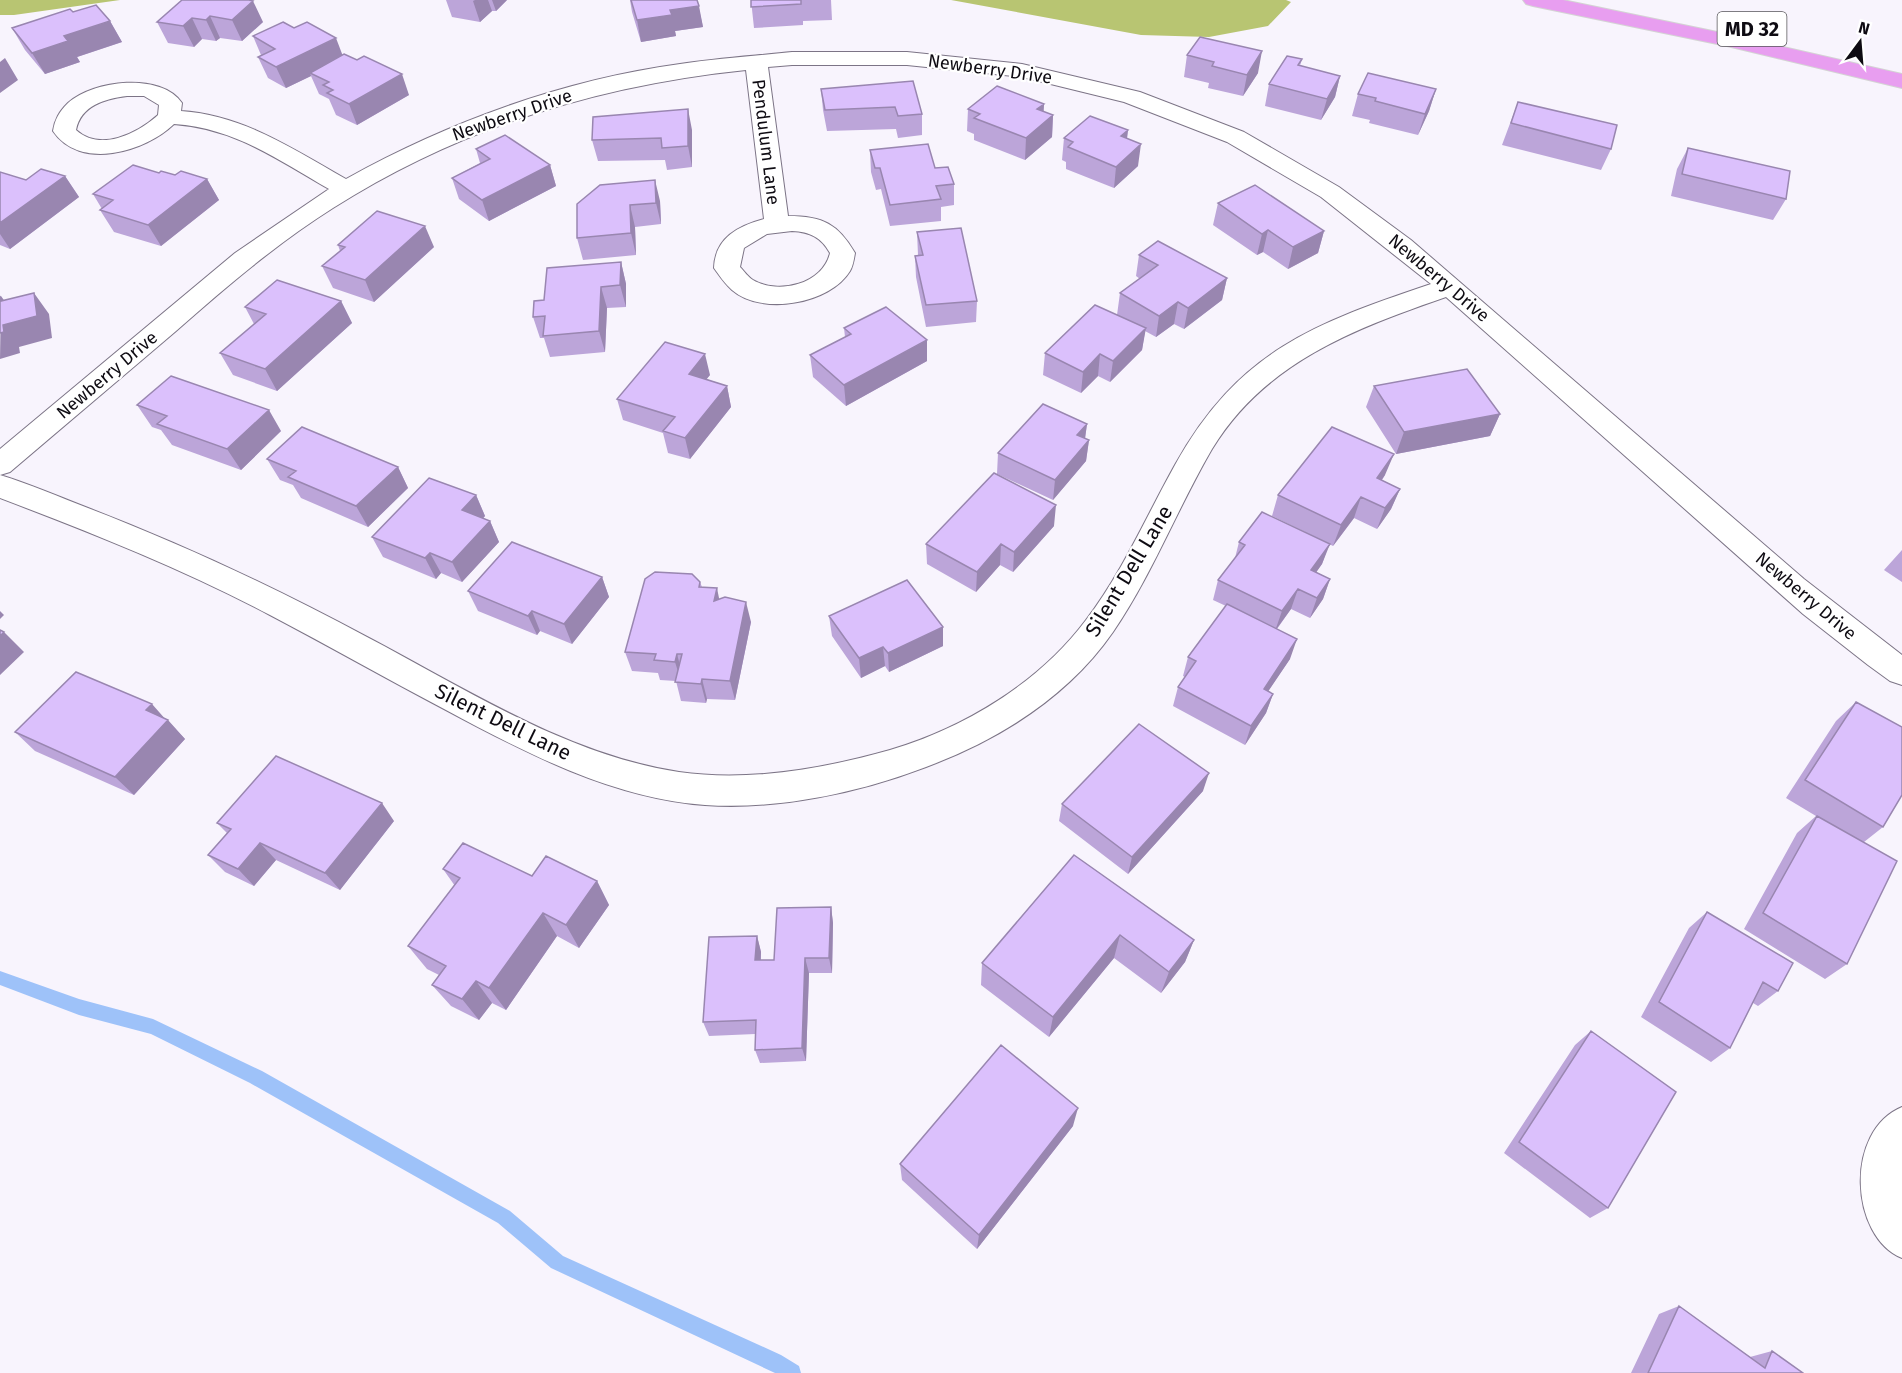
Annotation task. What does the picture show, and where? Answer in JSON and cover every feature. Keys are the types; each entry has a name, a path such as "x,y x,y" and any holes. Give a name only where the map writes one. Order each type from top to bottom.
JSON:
{"highway":[{"path":"1533,0 1727,40 1902,81"},
{"name":"MD 32","path":"1601,0 1902,61"},
{"path":"1727,40 1773,46 1902,74"}],"street":[{"name":"Newberry Drive","path":"0,465 244,259 345,188 447,138 530,106 596,87 659,74 756,60 876,56 938,60 1062,79 1171,111 1234,137 1297,170 1368,219 1450,286 1795,588 1902,672"},
{"name":"Pendulum Lane","path":"756,60 777,224"},
{"path":"169,117 199,119 248,133 345,188"},
{"name":"Silent Dell Lane","path":"0,486 168,551 252,591 549,749 616,772 681,788 753,789 828,780 905,761 982,727 1045,684 1090,639 1128,579 1209,430 1239,393 1262,370 1294,347 1340,324 1450,286"},
{"path":"1902,1127 1886,1147 1880,1184 1891,1221 1902,1237"}],"green space":[{"path":"0,0 120,0 0,15"},
{"path":"951,0 1286,0 1291,2 1268,26 1209,37 1141,35"}],"building":[{"path":"182,0 253,1 232,20 210,16 206,20 192,18 183,26 157,22"},
{"path":"631,0 697,0 699,6 670,10 672,15 637,20"},
{"path":"751,0 801,0 801,4 751,7"},
{"path":"96,5 110,21 64,36 68,41 32,53 12,28 70,9 73,12"},
{"path":"283,22 294,28 307,22 336,38 276,67 258,57 275,49 253,36"},
{"path":"1200,37 1262,51 1247,75 1212,66 1214,62 1187,55"},
{"path":"344,54 357,60 364,56 402,74 349,104 327,93 333,90 323,85 329,82 310,73"},
{"path":"1287,56 1302,59 1298,65 1340,76 1327,99 1269,84"},
{"path":"1368,73 1436,89 1425,114 1375,101 1376,98 1358,94"},
{"path":"913,81 922,114 898,116 895,107 825,110 821,89"},
{"path":"997,86 1044,104 1037,109 1053,115 1026,138 974,118 980,114 968,109"},
{"path":"1518,102 1617,125 1611,149 1511,123"},
{"path":"688,109 688,146 662,148 661,138 592,140 593,117"},
{"path":"1090,116 1128,130 1121,136 1141,144 1116,167 1068,147 1073,142 1064,138"},
{"path":"505,135 550,165 482,200 452,178 490,159 476,149"},
{"path":"928,144 935,168 948,167 954,184 936,186 941,199 890,205 880,168 875,168 870,150"},
{"path":"1688,148 1790,171 1786,199 1682,174"},
{"path":"133,165 175,175 181,171 207,179 148,225 100,210 113,200 93,194"},
{"path":"41,169 65,176 0,223 0,172 26,180"},
{"path":"655,180 656,203 630,205 631,233 577,238 577,204 600,185"},
{"path":"1255,185 1324,231 1293,247 1268,230 1262,234 1218,203"},
{"path":"377,211 425,226 365,280 322,266 345,247 338,245"},
{"path":"961,228 977,301 926,305 915,256 923,255 917,232"},
{"path":"1158,241 1227,278 1188,308 1178,302 1159,316 1120,293 1158,265 1139,255"},
{"path":"621,262 620,285 601,287 599,331 543,336 545,316 533,317 534,301 544,300 547,268"},
{"path":"277,280 341,301 265,369 220,353 266,314 245,307"},
{"path":"34,293 37,316 3,325 4,332 0,333 0,296 1,301"},
{"path":"1095,305 1146,328 1113,361 1100,354 1083,372 1045,353"},
{"path":"886,307 927,340 844,385 810,355 851,334 844,328"},
{"path":"665,342 705,354 689,374 727,386 685,438 663,431 675,417 617,399"},
{"path":"1467,369 1500,414 1404,432 1374,386"},
{"path":"171,376 269,410 227,449 157,424 167,416 137,405"},
{"path":"1043,404 1087,424 1077,435 1089,440 1055,480 998,453"},
{"path":"302,427 398,467 356,506 288,477 296,471 267,459"},
{"path":"1332,427 1394,454 1377,478 1400,489 1385,508 1361,497 1341,525 1278,495"},
{"path":"994,473 1056,505 1014,552 1001,544 977,572 926,544"},
{"path":"429,478 476,495 462,510 490,521 452,562 430,553 425,558 372,537"},
{"path":"1262,512 1330,544 1311,570 1330,579 1317,598 1298,589 1282,611 1218,580 1245,545 1239,542"},
{"path":"512,542 602,577 564,624 532,611 528,616 468,591"},
{"path":"655,572 692,574 700,582 699,587 717,588 714,601 725,597 746,602 730,681 702,679 701,684 675,682 682,654 677,654 675,662 654,660 656,654 625,652 645,579"},
{"path":"907,580 943,627 888,653 883,647 859,658 829,616"},
{"path":"1227,604 1297,639 1264,689 1273,694 1251,726 1178,687 1196,661 1188,657"},
{"path":"76,672 152,704 146,710 168,720 115,777 15,732"},
{"path":"1856,702 1902,727 1902,795 1883,827 1805,780"},
{"path":"1139,724 1209,773 1132,857 1062,804"},
{"path":"276,756 382,803 325,873 260,843 238,869 208,855 231,829 217,823"},
{"path":"1817,816 1897,861 1847,964 1763,913"},
{"path":"463,843 532,876 546,856 597,881 566,925 543,913 489,988 476,981 462,999 432,985 446,966 408,946 460,878 443,869"},
{"path":"1074,855 1194,940 1169,972 1120,935 1053,1017 982,963"},
{"path":"831,907 829,958 805,958 802,1048 755,1050 756,1020 703,1022 709,937 757,936 755,960 774,960 777,908"},
{"path":"1707,912 1793,963 1778,991 1763,982 1730,1048 1659,1002"},
{"path":"1591,1031 1676,1092 1608,1208 1519,1142"},
{"path":"1001,1045 1078,1108 979,1235 900,1164"},
{"path":"1679,1306 1765,1368 1772,1351 1803,1373 1648,1373"}],"waterway":[{"path":"0,978 79,1007 153,1027 256,1077 504,1217 557,1262 774,1362 792,1373"}]}
